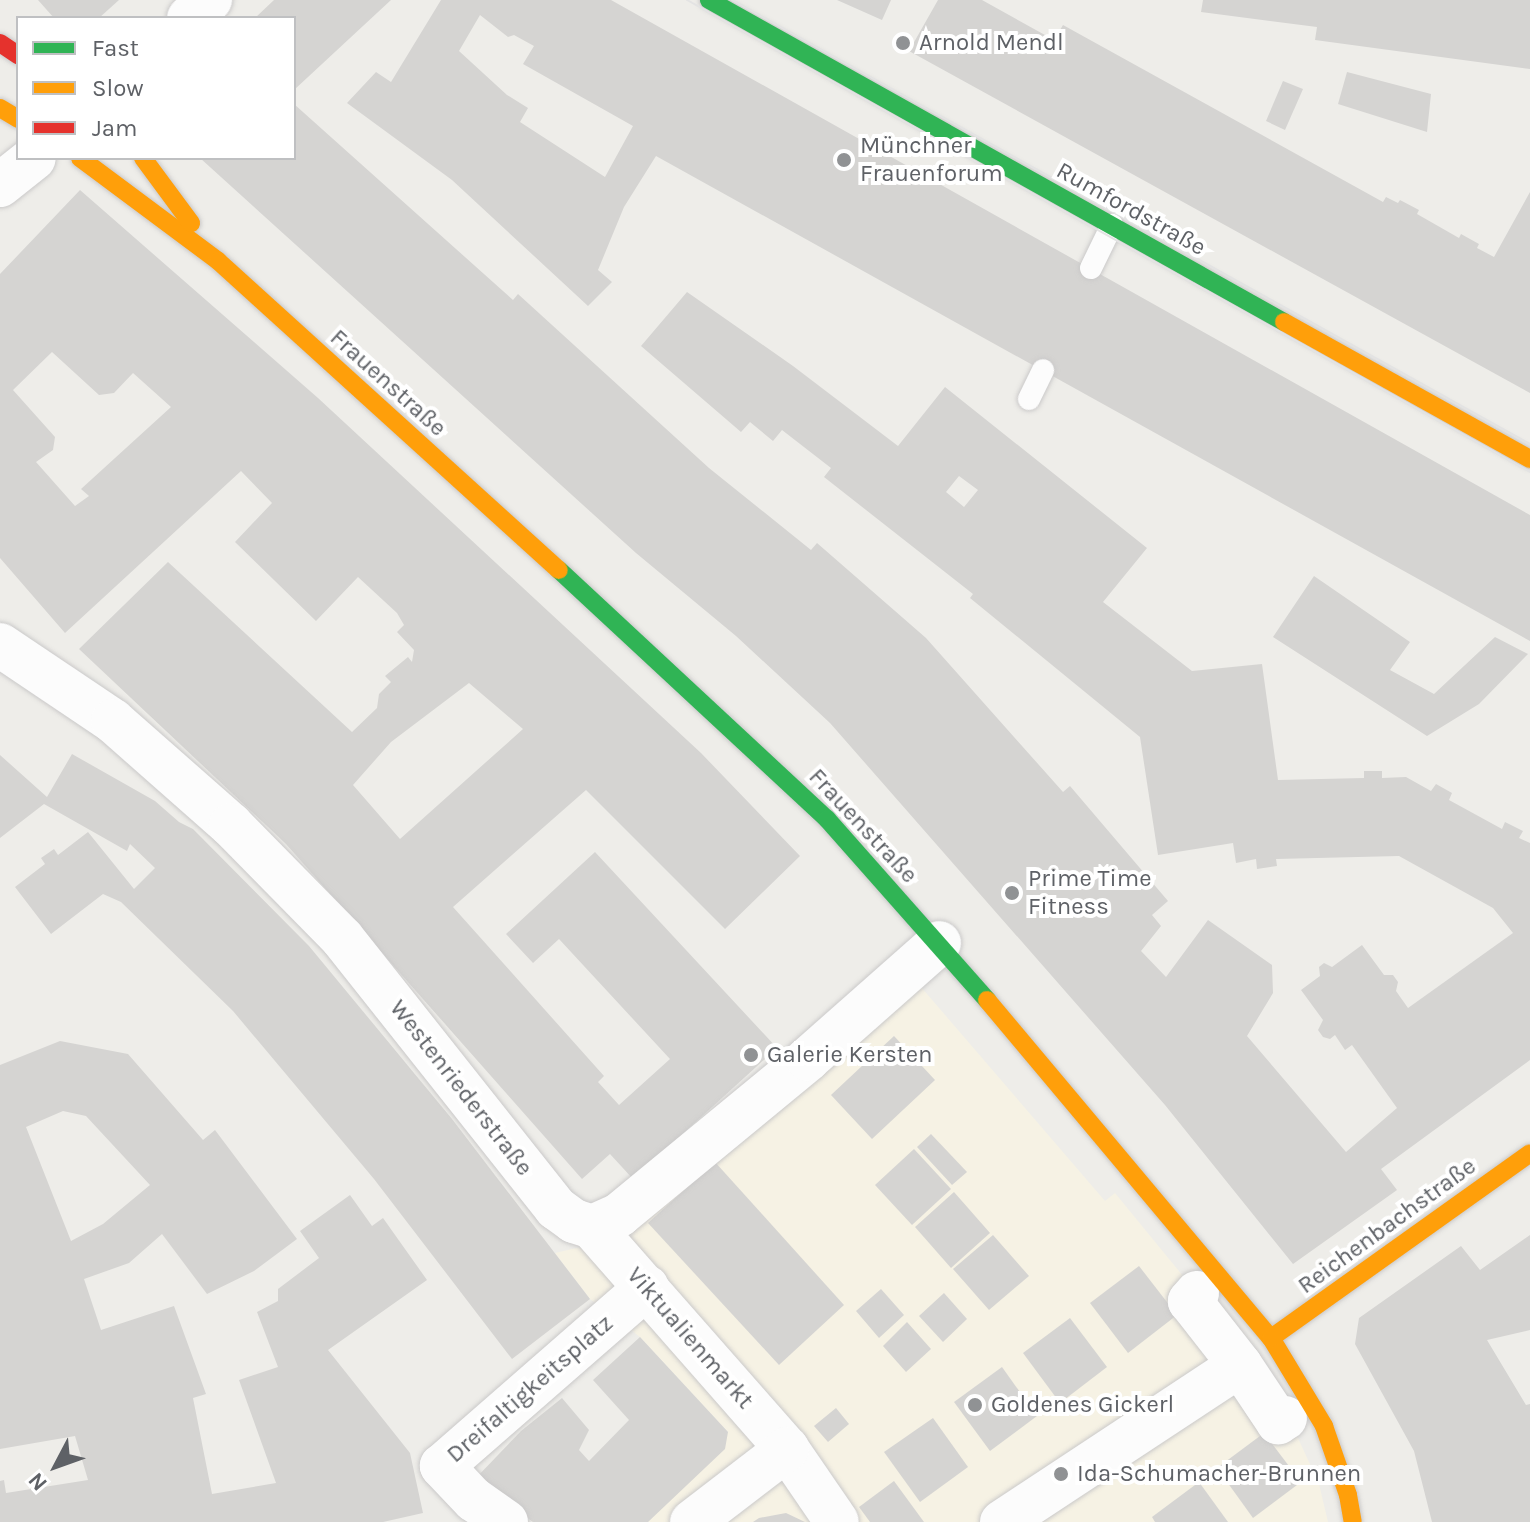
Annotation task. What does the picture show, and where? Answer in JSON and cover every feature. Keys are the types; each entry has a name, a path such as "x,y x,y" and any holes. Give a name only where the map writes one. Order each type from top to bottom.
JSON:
{"main road":[{"name":"Rumfordstraße","path":"709,0 1530,459"},
{"name":"Frauenstraße","path":"83,160 218,261 731,727 827,819 939,943 1256,1352 1324,1426 1348,1495 1353,1522"},
{"name":"Frauenstraße","path":"144,160 218,261"},
{"name":"Reichenbachstraße","path":"1256,1352 1530,1153"}],"street":[{"path":"191,16 210,0"},
{"path":"0,185 31,160"},
{"name":"Westenriederstraße","path":"3,654 113,721 231,825 342,938 556,1208 574,1221 592,1227"},
{"path":"592,1227 619,1215 808,1059 939,943"},
{"name":"Viktualienmarkt","path":"592,1227 787,1449 837,1522"},
{"name":"Dreifaltigkeitsplatz","path":"477,1515 442,1466 647,1287"},
{"path":"1197,1293 1190,1301 1256,1352 1278,1422 1285,1418"},
{"path":"1002,1522 1256,1352"},
{"path":"692,1522 787,1449"}],"lane":[{"path":"1091,268 1112,225"},
{"path":"1029,399 1043,370"}],"shaded area":[{"path":"921,987 1105,1201 1115,1193 1251,1359 1298,1438 1319,1484 1328,1522 648,1522 728,1432 640,1337 590,1299 555,1253 606,1241"}],"building":[{"path":"38,0 119,0 101,16 52,16"},
{"path":"274,0 391,0 296,88 296,16 257,16"},
{"path":"441,0 611,0 1530,515 1530,641 656,156 624,207 598,270 612,282 588,306 452,180 347,103 376,72 391,82","holes":["480,15 508,37 514,35 534,46 523,64 633,126 605,177 520,122 528,108 507,95 459,51"]},
{"path":"837,0 891,0 882,20"},
{"path":"938,0 982,0 1054,40 1063,25 1383,202 1386,197 1398,203 1400,200 1419,210 1417,214 1459,238 1461,234 1479,244 1477,248 1494,257 1530,192 1530,393 909,51"},
{"path":"1203,0 1530,0 1530,69 1315,40 1317,27 1201,12"},
{"path":"1347,72 1431,94 1427,132 1338,104"},
{"path":"1283,81 1303,89 1285,130 1266,121"},
{"path":"296,106 513,300 518,294 709,468 811,550 817,543 926,638 1063,792 1070,786 1168,901 1152,915 1161,926 1141,951 1166,977 1208,920 1272,965 1273,993 1247,1036 1346,1152 1397,1108 1352,1045 1345,1050 1335,1035 1330,1039 1323,1037 1318,1030 1323,1020 1301,990 1320,976 1319,967 1324,963 1332,967 1362,945 1384,975 1393,975 1398,982 1396,991 1408,1008 1513,933 1493,908 1399,856 1276,859 1277,866 1257,869 1256,859 1236,863 1233,843 1158,855 1140,737 970,598 973,594 824,477 831,468 782,430 773,441 750,422 741,432 641,346 687,292 793,366 898,446 945,387 1147,548 1103,602 1192,671 1262,664 1278,780 1364,778 1364,771 1382,771 1382,778 1406,777 1431,791 1436,784 1452,793 1449,800 1502,829 1505,822 1523,831 1519,838 1530,843 1530,1060 1381,1169 1397,1190 1293,1264 1165,1105 830,723 736,636 636,553 202,160 296,160","holes":["959,476 978,490 964,507 946,492"]},
{"path":"80,190 318,398 701,753 800,856 725,929 586,790 453,907 604,1076 598,1082 619,1105 670,1059 559,939 533,963 506,934 595,852 777,1048 633,1179 610,1154 582,1179 286,844 79,649 168,562 352,732 377,708 379,694 391,682 385,676 408,657 412,662 414,650 397,632 404,625 397,613 358,577 316,621 235,542 272,503 241,471 65,633 0,558 0,274","holes":["52,352 99,395 114,393 133,373 171,407 81,489 89,496 75,506 36,462 53,450 55,437 13,390","469,683 523,729 400,839 353,785 391,742"]},
{"path":"1314,576 1410,642 1390,670 1434,694 1495,637 1528,654 1479,704 1427,736 1273,637"},
{"path":"72,754 155,801 179,822 193,829 309,946 452,1119 590,1299 512,1359 374,1179 233,1011 121,902 103,894 51,934 15,887 45,864 41,858 54,849 58,855 88,832 134,889 155,868 130,844 127,851 44,804 0,838 0,755 47,797"},
{"path":"894,1036 935,1080 872,1139 831,1095"},
{"path":"60,1041 128,1054 203,1140 215,1130 297,1239 254,1271 207,1294 162,1234 129,1263 84,1279 101,1330 174,1306 206,1394 193,1398 212,1494 276,1483 239,1380 278,1367 257,1312 278,1301 278,1289 319,1258 300,1231 350,1195 372,1226 383,1218 427,1280 328,1350 410,1453 423,1513 383,1522 0,1522 0,1481 4,1480 6,1493 88,1480 75,1436 0,1449 0,1065","holes":["63,1111 86,1116 150,1185 103,1224 71,1241 26,1127"]},
{"path":"931,1134 967,1172 952,1185 917,1147"},
{"path":"914,1149 951,1189 912,1225 875,1185"},
{"path":"715,1162 844,1305 779,1365 648,1223"},
{"path":"954,1192 990,1233 951,1268 915,1227"},
{"path":"993,1235 1029,1276 989,1310 953,1269"},
{"path":"1530,1235 1530,1330 1487,1340 1526,1405 1530,1404 1530,1522 1432,1522 1414,1451 1355,1344 1359,1318 1461,1246 1480,1270"},
{"path":"1139,1266 1177,1315 1128,1353 1090,1303"},
{"path":"881,1289 904,1315 879,1338 856,1311"},
{"path":"944,1293 967,1319 943,1342 919,1316"},
{"path":"1070,1318 1107,1367 1060,1403 1023,1353"},
{"path":"907,1322 931,1349 906,1372 883,1346"},
{"path":"640,1337 728,1432 725,1449 648,1522 533,1522 474,1480 521,1431 562,1398 589,1430 579,1450 589,1461 629,1420 593,1380"},
{"path":"1002,1367 1037,1416 990,1451 954,1402"},
{"path":"836,1408 849,1424 828,1442 814,1426"},
{"path":"933,1418 968,1467 920,1502 884,1452"},
{"path":"1264,1433 1301,1482 1253,1518 1217,1468"},
{"path":"894,1481 924,1522 870,1522 859,1507"},
{"path":"1199,1482 1228,1522 1155,1522 1152,1517"},
{"path":"786,1513 805,1522 753,1522 759,1518"}],"tram line":[{"path":"687,0 1530,472"},
{"path":"732,0 1530,444"}],"traffic: fast":[{"path":"709,0 1284,322"},
{"path":"559,570 827,819 987,1000"}],"traffic: slow":[{"path":"0,108 16,118"},
{"path":"83,160 218,261 559,570"},
{"path":"144,160 191,223"},
{"path":"1284,322 1530,459"},
{"path":"987,1000 1271,1338 1324,1426 1348,1495 1353,1522"},
{"path":"1271,1338 1530,1153"}],"traffic: jam":[{"path":"0,43 16,54"}],"place":[{"name":"Arnold Mendl","path":"903,43"},
{"name":"Münchner Frauenforum","path":"844,160"},
{"name":"Prime Time Fitness","path":"1012,893"},
{"name":"Galerie Kersten","path":"751,1055"},
{"name":"Goldenes Gickerl","path":"975,1405"},
{"name":"Ida-Schumacher-Brunnen","path":"1061,1474"}]}
